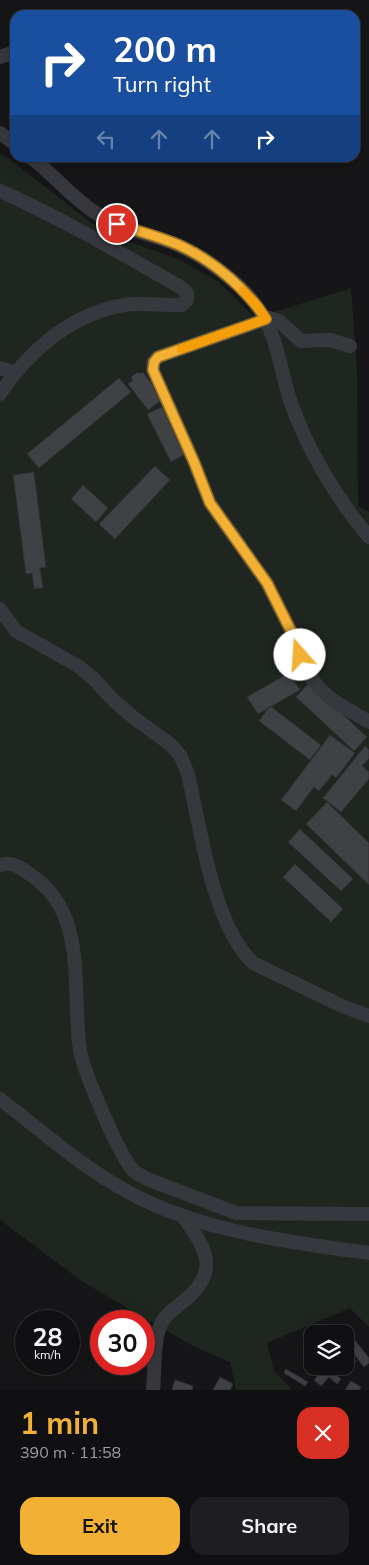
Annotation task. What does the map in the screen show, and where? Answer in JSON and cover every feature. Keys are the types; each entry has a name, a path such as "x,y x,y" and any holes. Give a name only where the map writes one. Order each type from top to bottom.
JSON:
{"street":[{"path":"0,132 10,140"},
{"path":"37,162 103,217 117,224 181,246 212,265 256,304 266,319 290,400 304,434 345,509 369,537"},
{"path":"0,191 37,207 120,252 188,293 187,300 182,305 126,304 74,321 33,353 0,394"},
{"path":"350,346 330,340 301,341 273,318 158,357 154,362 153,370 210,503 267,583 293,635 307,672 319,688 334,701 369,722"},
{"path":"0,368 16,373"},
{"path":"0,609 16,631 83,670 111,698 170,744 180,755 188,774 218,906 245,955 253,963 342,1006 369,1016"},
{"path":"0,865 6,863 18,866 45,884 60,906 70,930 75,960 80,1050 99,1102 123,1156 133,1171 146,1179 236,1213 369,1214"},
{"path":"0,1099 116,1185 144,1200 183,1216 298,1244 369,1253"},
{"path":"153,1390 158,1333 162,1321 196,1291 204,1280 207,1268 202,1245 183,1216"}],"shaded area":[{"path":"0,154 8,158 10,162 13,162 103,232 180,260 219,282 255,318 351,288 357,370 358,505 369,512 369,1327 350,1308 310,1325 304,1325 304,1327 267,1343 274,1371 292,1390 236,1390 230,1362 193,1346 155,1324 155,1310 131,1310 83,1282 0,1220"}],"building":[{"path":"138,372 139,374 143,372 163,399 148,410 128,384 133,380 131,377"},
{"path":"119,378 131,392 39,468 27,454"},
{"path":"164,406 189,452 171,462 147,414"},
{"path":"155,466 170,480 115,539 99,524"},
{"path":"34,472 46,567 40,568 43,588 34,589 32,573 26,574 13,475"},
{"path":"83,485 108,508 96,522 71,499"},
{"path":"289,673 300,690 258,714 247,697"},
{"path":"309,683 367,737 354,751 296,697"},
{"path":"270,706 321,745 310,760 259,721"},
{"path":"330,735 355,753 336,778 332,775 319,791 314,787 296,811 281,800"},
{"path":"365,746 369,750 369,758 362,766 369,772 369,779 341,812 323,798"},
{"path":"327,802 369,843 369,885 306,824"},
{"path":"300,829 353,879 341,891 288,842"},
{"path":"295,864 343,909 331,922 283,877"},
{"path":"354,1339 369,1358 369,1363 364,1367 354,1354"},
{"path":"286,1369 308,1382 305,1386 284,1373"},
{"path":"318,1375 336,1375 341,1379 337,1384 329,1377 321,1386 314,1380"},
{"path":"220,1377 233,1384 230,1390 213,1390"},
{"path":"175,1380 193,1386 192,1390 172,1390"},
{"path":"351,1381 361,1387 359,1390 345,1390"}],"slow traffic":[{"path":"181,349 266,319 256,304 243,291"}],"route":[{"path":"117,224 181,246 194,253 241,289 256,304 266,319 158,357 154,362 153,370 210,503 267,583 293,635 300,655"}]}
